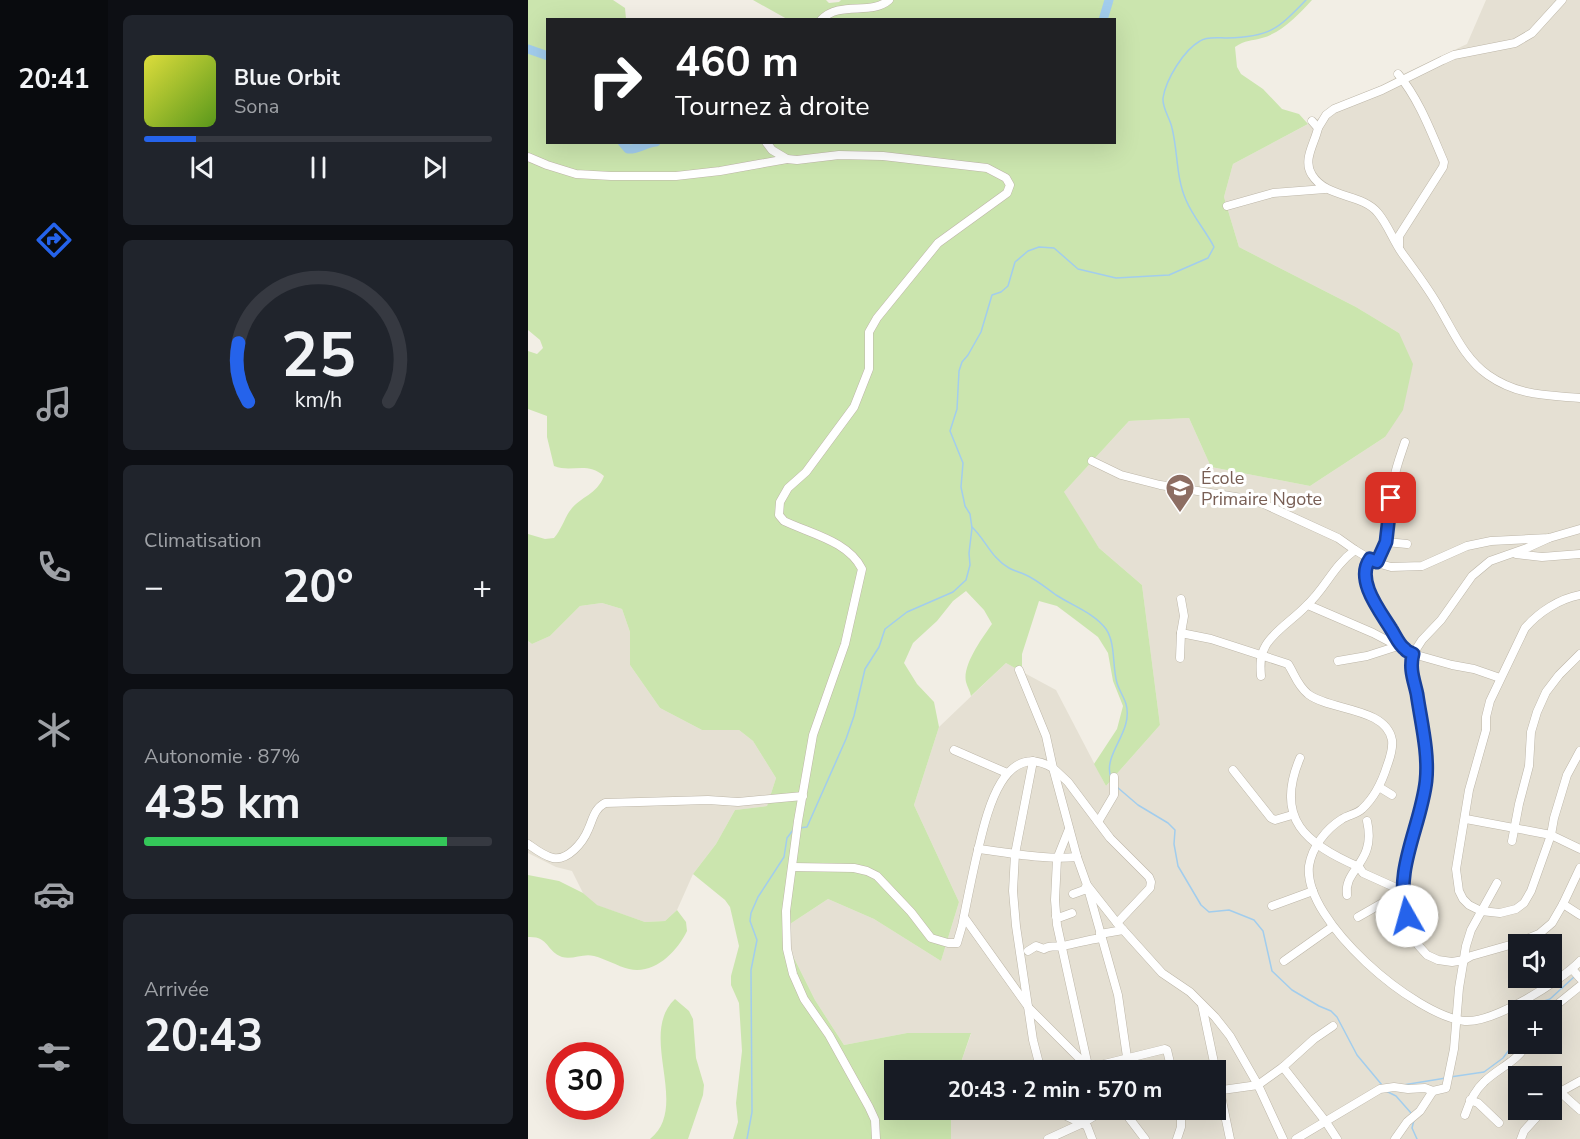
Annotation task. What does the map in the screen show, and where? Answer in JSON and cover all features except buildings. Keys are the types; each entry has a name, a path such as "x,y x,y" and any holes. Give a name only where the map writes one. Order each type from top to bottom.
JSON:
{"street":[{"path":"823,18 840,9 882,5 890,0"},
{"path":"1325,189 1311,173 1308,161 1315,124 1326,115 1334,109 1382,90 1400,76 1451,54 1515,43 1532,33 1562,0"},
{"path":"1399,248 1400,237 1444,162 1417,101 1400,76"},
{"path":"768,144 772,150 787,159"},
{"path":"528,157 576,174 676,176 787,159 839,155 883,156 987,168 998,172 1006,178 1010,185 1007,193 938,243 876,318 869,332 869,369 854,407 806,472 789,488 780,502 779,515 784,521 842,546 857,558 862,569 844,644 813,735 786,910 787,949 793,974 804,999 829,1035 869,1107 875,1120 876,1139"},
{"path":"1227,206 1273,193 1325,189 1356,200 1377,211 1399,248 1431,293 1463,350 1487,374 1503,384 1527,393 1580,398"},
{"path":"1401,648 1371,594 1365,571 1366,565 1374,561 1386,542 1394,478 1405,442"},
{"path":"1092,461 1121,475 1160,485 1248,499 1264,504 1338,538 1374,561 1390,567 1422,566 1475,544 1491,541 1549,538"},
{"path":"1580,529 1549,538 1490,561 1472,576 1441,620 1422,640 1413,654 1411,673 1425,743 1426,782 1413,833 1403,903 1418,945 1427,955 1438,960 1452,962 1464,960 1539,934 1552,923 1580,868"},
{"path":"1386,542 1407,544"},
{"path":"1261,676 1261,656 1269,640 1308,605 1336,567 1355,550"},
{"path":"1506,554 1542,557 1580,554"},
{"path":"1580,595 1569,597 1534,618 1525,628 1490,701 1486,730 1469,790 1466,819 1457,859 1460,891 1463,899 1469,905 1481,911 1500,914 1516,909 1524,903 1531,891 1551,835 1560,794 1567,775 1580,752"},
{"path":"1180,658 1184,616 1181,599"},
{"path":"1308,605 1373,633 1413,654 1500,678"},
{"path":"1181,633 1211,639 1288,664 1297,683 1309,695 1330,705 1354,710 1375,718 1386,727 1392,739 1391,755 1379,787 1361,810 1342,819 1329,829 1316,845 1310,866 1310,878 1313,891 1332,927 1401,991 1440,1014 1467,1021 1481,1020 1498,1014 1552,984 1580,961"},
{"path":"1338,661 1401,648"},
{"path":"1512,840 1529,766 1531,732 1537,712 1546,692 1580,654"},
{"path":"1019,670 1046,736 1069,829 1118,995 1127,1057"},
{"path":"954,750 1007,773"},
{"path":"1300,758 1294,778 1292,814 1316,845 1359,867 1363,873 1403,891"},
{"path":"1033,761 1015,854 1014,903 1033,1040 1038,1060"},
{"path":"793,867 854,868 878,876 931,938 948,944 957,943 983,825 995,791 1007,773 1025,762 1042,762 1053,768 1068,782 1110,838 1149,876 1151,882 1147,892 1120,926 1101,936 1063,946 1049,945 1044,949 1036,946 1028,951"},
{"path":"1233,770 1271,818 1275,820 1292,814"},
{"path":"1098,822 1114,795 1114,777"},
{"path":"1379,787 1392,795"},
{"path":"528,844 554,858 562,857 584,838 594,813 605,803 698,800 738,802 803,796"},
{"path":"1466,819 1551,835 1580,849"},
{"path":"1347,895 1348,882 1359,867 1370,844 1367,821"},
{"path":"1069,829 1057,859 1056,916 1088,1060"},
{"path":"978,849 1031,858 1077,857"},
{"path":"1296,1139 1380,1089 1425,1088 1433,1091 1446,1088 1454,1049 1459,988 1471,930 1497,883"},
{"path":"1087,885 1161,973 1190,992 1230,1036 1258,1085 1281,1139"},
{"path":"1073,894 1084,890 1087,885"},
{"path":"1272,906 1313,891"},
{"path":"1358,917 1386,901 1403,903"},
{"path":"1563,904 1580,915"},
{"path":"1056,916 1061,917 1072,913"},
{"path":"964,917 1029,1008 1081,1060"},
{"path":"1284,961 1332,927"},
{"path":"1572,969 1580,978"},
{"path":"1562,1001 1580,986"},
{"path":"1202,1004 1212,1060"},
{"path":"1226,1088 1258,1085 1284,1067 1314,1039 1333,1026"},
{"path":"1118,1060 1166,1049 1169,1060"},
{"path":"1465,1115 1470,1100 1484,1082 1520,1054"},
{"path":"1284,1067 1337,1139"},
{"path":"1562,1091 1580,1081"},
{"path":"1395,1139 1433,1091"},
{"path":"1562,1094 1580,1110"},
{"path":"1470,1100 1478,1103 1499,1123"},
{"path":"1072,1120 1087,1126 1092,1139"},
{"path":"1048,1139 1088,1120"},
{"path":"1130,1120 1145,1139"},
{"path":"1177,1139 1180,1120"},
{"path":"1225,1120 1230,1139"},
{"path":"1521,1139 1524,1131 1534,1120"},
{"path":"1133,1139 1135,1127"}],"shaded area":[{"path":"1486,0 1580,0 1580,1139 951,1139 951,1120 1226,1120 1226,1060 962,1060 971,1034 907,1033 844,1045 815,1000 791,952 790,924 828,899 874,919 941,961 959,902 914,805 939,727 1006,663 1056,690 1106,786 1160,725 1142,585 1099,548 1063,493 1129,421 1189,418 1211,467 1310,486 1385,437 1399,333 1356,307 1239,247 1224,197 1233,164 1397,77 1467,44"},
{"path":"602,603 622,609 630,632 630,665 660,708 702,730 739,730 753,741 776,778 767,806 735,810 716,844 693,874 677,910 665,921 645,922 596,905 583,893 572,871 556,867 528,853 528,641 532,644 550,636 580,606"}],"green space":[{"path":"528,0 613,0 625,8 626,18 546,18 546,144 1116,144 1116,18 785,18 753,0 826,0 829,3 841,0 1312,0 1277,32 1235,47 1237,67 1241,74 1263,89 1282,109 1299,114 1308,124 1233,164 1224,197 1239,247 1356,307 1399,333 1413,364 1403,410 1385,437 1310,486 1211,467 1189,418 1129,421 1064,492 1099,548 1142,585 1160,725 1106,786 1094,764 1117,729 1123,706 1113,681 1108,653 1098,637 1077,621 1057,606 1039,601 1022,654 1022,672 1006,663 971,696 966,682 967,668 974,652 992,624 984,610 966,591 953,601 937,621 913,643 904,663 917,684 934,702 939,727 914,805 959,902 941,961 874,919 828,899 790,924 791,952 815,1000 844,1045 907,1033 971,1033 962,1060 884,1060 884,1120 951,1120 951,1139 733,1139 738,1122 736,1103 742,1051 739,1003 731,985 731,976 739,946 730,907 725,900 693,874 716,844 735,810 767,806 776,778 753,741 739,730 702,730 660,708 630,665 630,632 622,609 602,603 580,606 550,636 532,644 528,641 528,534 545,539 554,538 573,507 597,488 604,476 592,469 554,466 547,437 547,416 528,409 528,351 537,354 543,348 540,340 528,330"},
{"path":"528,875 559,881 583,893 597,905 645,922 665,921 677,910 686,922 687,931 671,954 647,969 629,969 590,955 562,957 544,941 528,937"},
{"path":"675,999 689,1011 693,1019 696,1058 704,1085 703,1095 688,1139 650,1139 661,1125 666,1108 661,1031 665,1014"}],"waterway":[{"path":"1104,18 1109,0"},
{"path":"799,828 807,827 846,739 865,669 879,647 885,629 907,612 953,592 966,580 970,565 972,528 961,487 963,463 950,431 957,409 959,371 962,362 981,332 992,295 1008,286 1015,262 1028,251 1039,247 1054,248 1078,269 1116,278 1169,275 1208,258 1214,247 1189,206 1180,183 1174,137 1163,102 1168,82 1182,58 1203,39 1253,36 1271,30 1306,0"},
{"path":"528,49 546,55"},
{"path":"624,144 628,149 648,144"},
{"path":"972,527 1003,564 1034,579 1089,614 1106,629 1113,648 1117,683 1126,704 1127,714 1126,724 1111,760 1109,769 1111,778"},
{"path":"1117,787 1138,805 1168,823 1175,830 1174,844 1178,866 1201,905 1209,912 1229,910 1254,920 1263,931 1272,971 1292,990 1331,1011 1337,1017 1357,1055 1382,1085"},
{"path":"747,1139 752,1112 751,970 757,940 750,921 751,913 758,897 784,857 787,838 793,830"},
{"path":"1547,1000 1574,977"},
{"path":"1450,1077 1484,1072 1508,1051"},
{"path":"1403,1085 1446,1078"},
{"path":"1386,1091 1396,1096 1411,1113"},
{"path":"1414,1120 1412,1128 1417,1139"}],"place":[{"name":"École Primaire Ngote","path":"1180,514"}],"route":[{"path":"1391,498 1384,549 1377,562 1370,559 1365,571 1366,581 1378,609 1405,650 1413,654 1411,673 1425,743 1426,782 1415,823 1403,891 1403,903 1407,916"}]}
